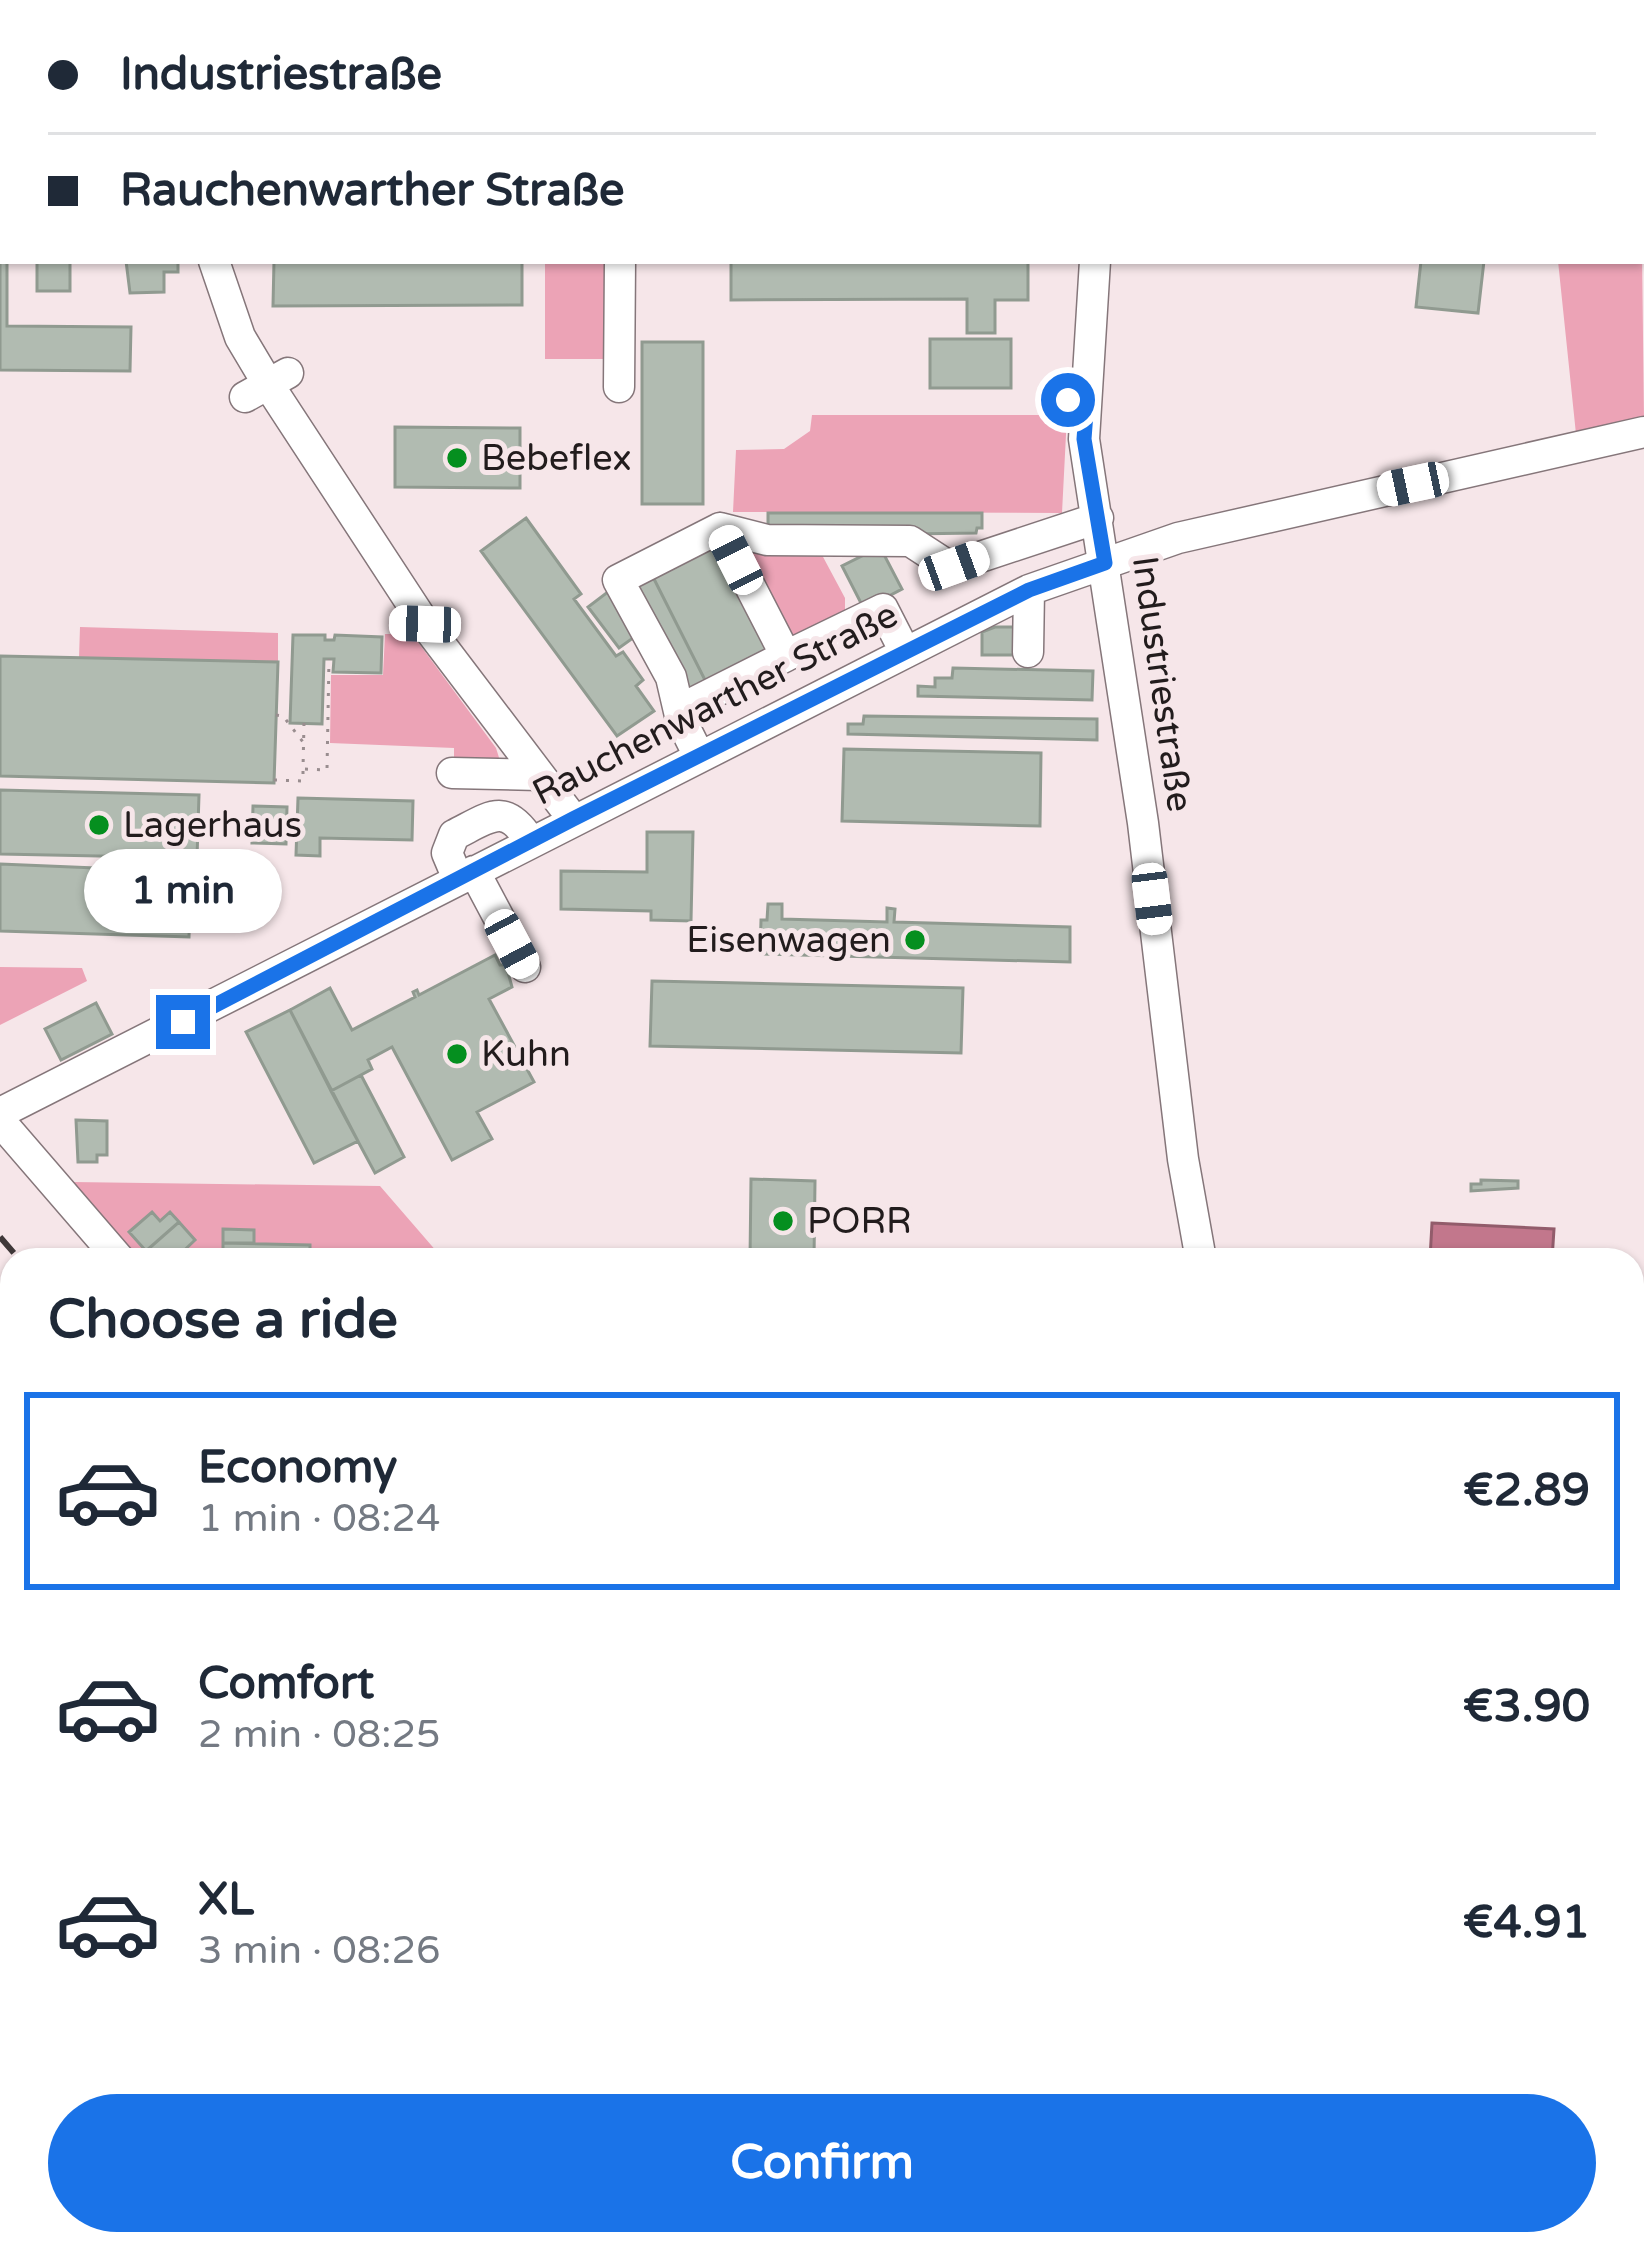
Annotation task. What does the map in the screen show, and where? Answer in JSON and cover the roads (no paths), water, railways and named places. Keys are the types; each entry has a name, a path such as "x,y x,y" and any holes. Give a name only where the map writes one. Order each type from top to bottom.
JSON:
{"street":[{"path":"215,264 240,337 411,624 573,819"},
{"path":"619,387 620,264"},
{"name":"Industriestraße","path":"1094,264 1082,315 1077,400 1105,563 1149,975 1195,1150 1200,1248"},
{"name":"Rauchenwarther Straße","path":"0,1117 121,1067 243,1003 267,964 453,862 525,852 573,819 720,754 1029,590 1178,538 1644,432"},
{"path":"720,754 679,710 671,677 618,580 720,528 767,540 910,541 950,567 1098,518"},
{"path":"720,528 785,656"},
{"path":"1028,652 1029,590"},
{"path":"679,710 883,609 905,652"},
{"path":"452,773 539,775"},
{"path":"453,862 525,968"},
{"path":"0,1117 110,1248"}],"railway":[{"path":"0,1237 10,1248"}],"place":[{"name":"Bebeflex","path":"457,458"},
{"name":"Lagerhaus","path":"99,825"},
{"name":"Eisenwagen","path":"915,940"},
{"name":"Kuhn","path":"457,1054"},
{"name":"PORR","path":"783,1221"}]}
